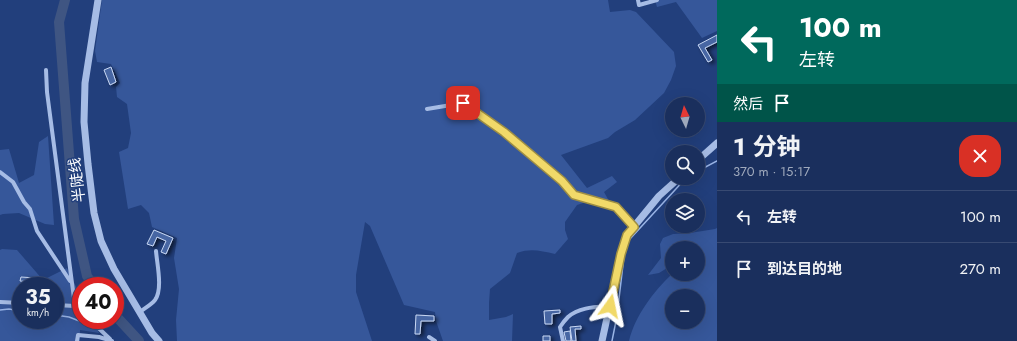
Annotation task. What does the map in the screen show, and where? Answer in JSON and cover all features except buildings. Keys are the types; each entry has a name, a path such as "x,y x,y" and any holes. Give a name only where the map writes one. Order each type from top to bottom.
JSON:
{"street":[{"name":"半陡线","path":"98,0 85,83 84,122 94,212 101,242 114,269 152,333 159,341"},
{"path":"638,0 639,5 657,0"},
{"path":"46,70 49,107 72,283"},
{"path":"427,109 463,103 504,132 562,181 574,195 616,207 634,227"},
{"path":"705,154 717,143"},
{"path":"0,172 13,182 24,202 30,209 37,231 72,283"},
{"path":"602,341 621,254 627,235 659,196 671,185"},
{"path":"140,312 154,301 158,294 159,285 156,251"},
{"path":"0,302 12,303"},
{"path":"563,341 560,328 568,317 584,309 610,306"},
{"path":"99,329 112,341"},
{"path":"77,341 78,335 99,337 112,341"},
{"path":"429,337 435,341"}],"shaded area":[{"path":"102,0 608,0 610,12 630,10 636,12 674,52 676,66 664,93 635,120 608,138 561,155 587,188 612,176 617,182 604,192 609,201 594,204 586,202 577,205 565,222 565,230 568,239 555,254 531,250 517,253 510,273 490,289 489,320 506,317 513,314 512,341 443,341 436,321 435,312 404,305 370,226 365,222 356,275 356,292 372,341 177,341 176,320 179,289 174,258 177,238 152,227 149,213 141,205 128,209 119,152 128,148 131,133 127,104 117,97 116,87 120,83 111,64 97,62 95,51"},
{"path":"655,0 717,0 717,31 702,38 676,2 657,7"},
{"path":"48,136 54,225 45,224 19,213 0,215 0,150 9,149 19,183 34,175 39,142"},
{"path":"717,228 717,341 629,341 640,314 665,281 705,281 705,241 665,241 665,269 659,273 648,275 661,258 660,244 663,238 673,234 705,233 705,231"},
{"path":"2,249 17,250 40,277 12,277 12,329 64,329 64,277 49,277 67,268 72,278 72,329 97,329 99,333 80,330 80,341 0,341 0,250"}],"waterway":[{"path":"65,0 59,22 74,219 88,277"},
{"path":"705,167 717,161"},
{"path":"629,240 680,185"},
{"path":"612,341 617,316 624,256 627,245"},
{"path":"0,310 12,310"},
{"path":"64,316 72,318"},
{"path":"124,325 139,341"}],"route":[{"path":"463,103 504,132 562,181 574,195 616,207 634,227 627,235 621,254 610,306"}]}
